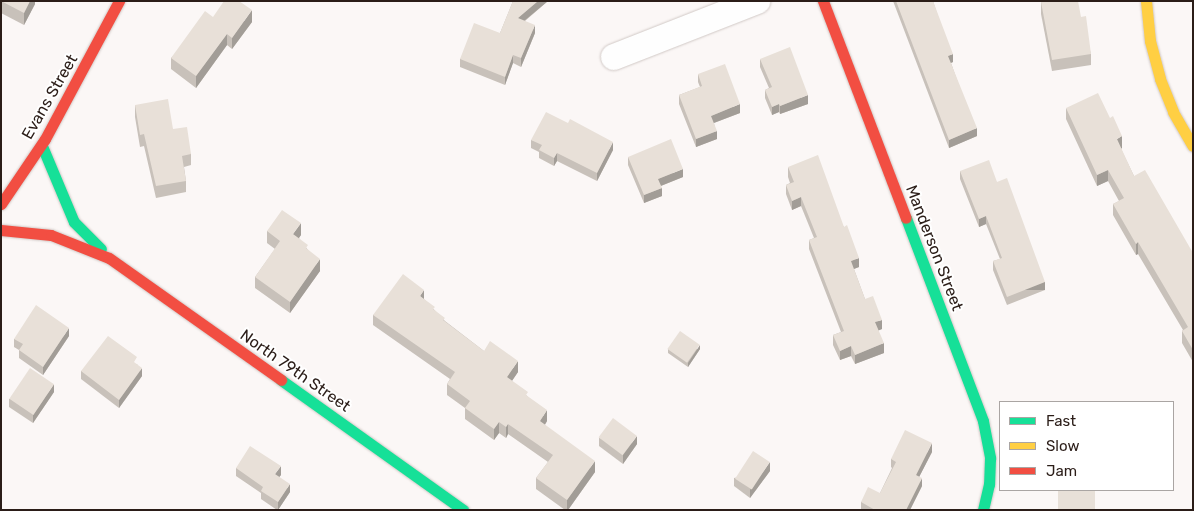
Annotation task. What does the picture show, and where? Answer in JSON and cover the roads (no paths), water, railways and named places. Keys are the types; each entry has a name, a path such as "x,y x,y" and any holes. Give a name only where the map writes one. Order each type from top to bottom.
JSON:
{"street":[{"name":"Evans Street","path":"1,204 42,146 93,54 119,1"},
{"path":"614,57 757,1"},
{"name":"Manderson Street","path":"823,1 983,421 990,458 989,484 983,510"},
{"path":"1146,1 1150,40 1160,80 1173,112 1193,146"},
{"name":"North 79th Street","path":"42,146 74,222 109,258 463,510"},
{"name":"North 79th Street","path":"1,230 51,235 109,258"}]}
